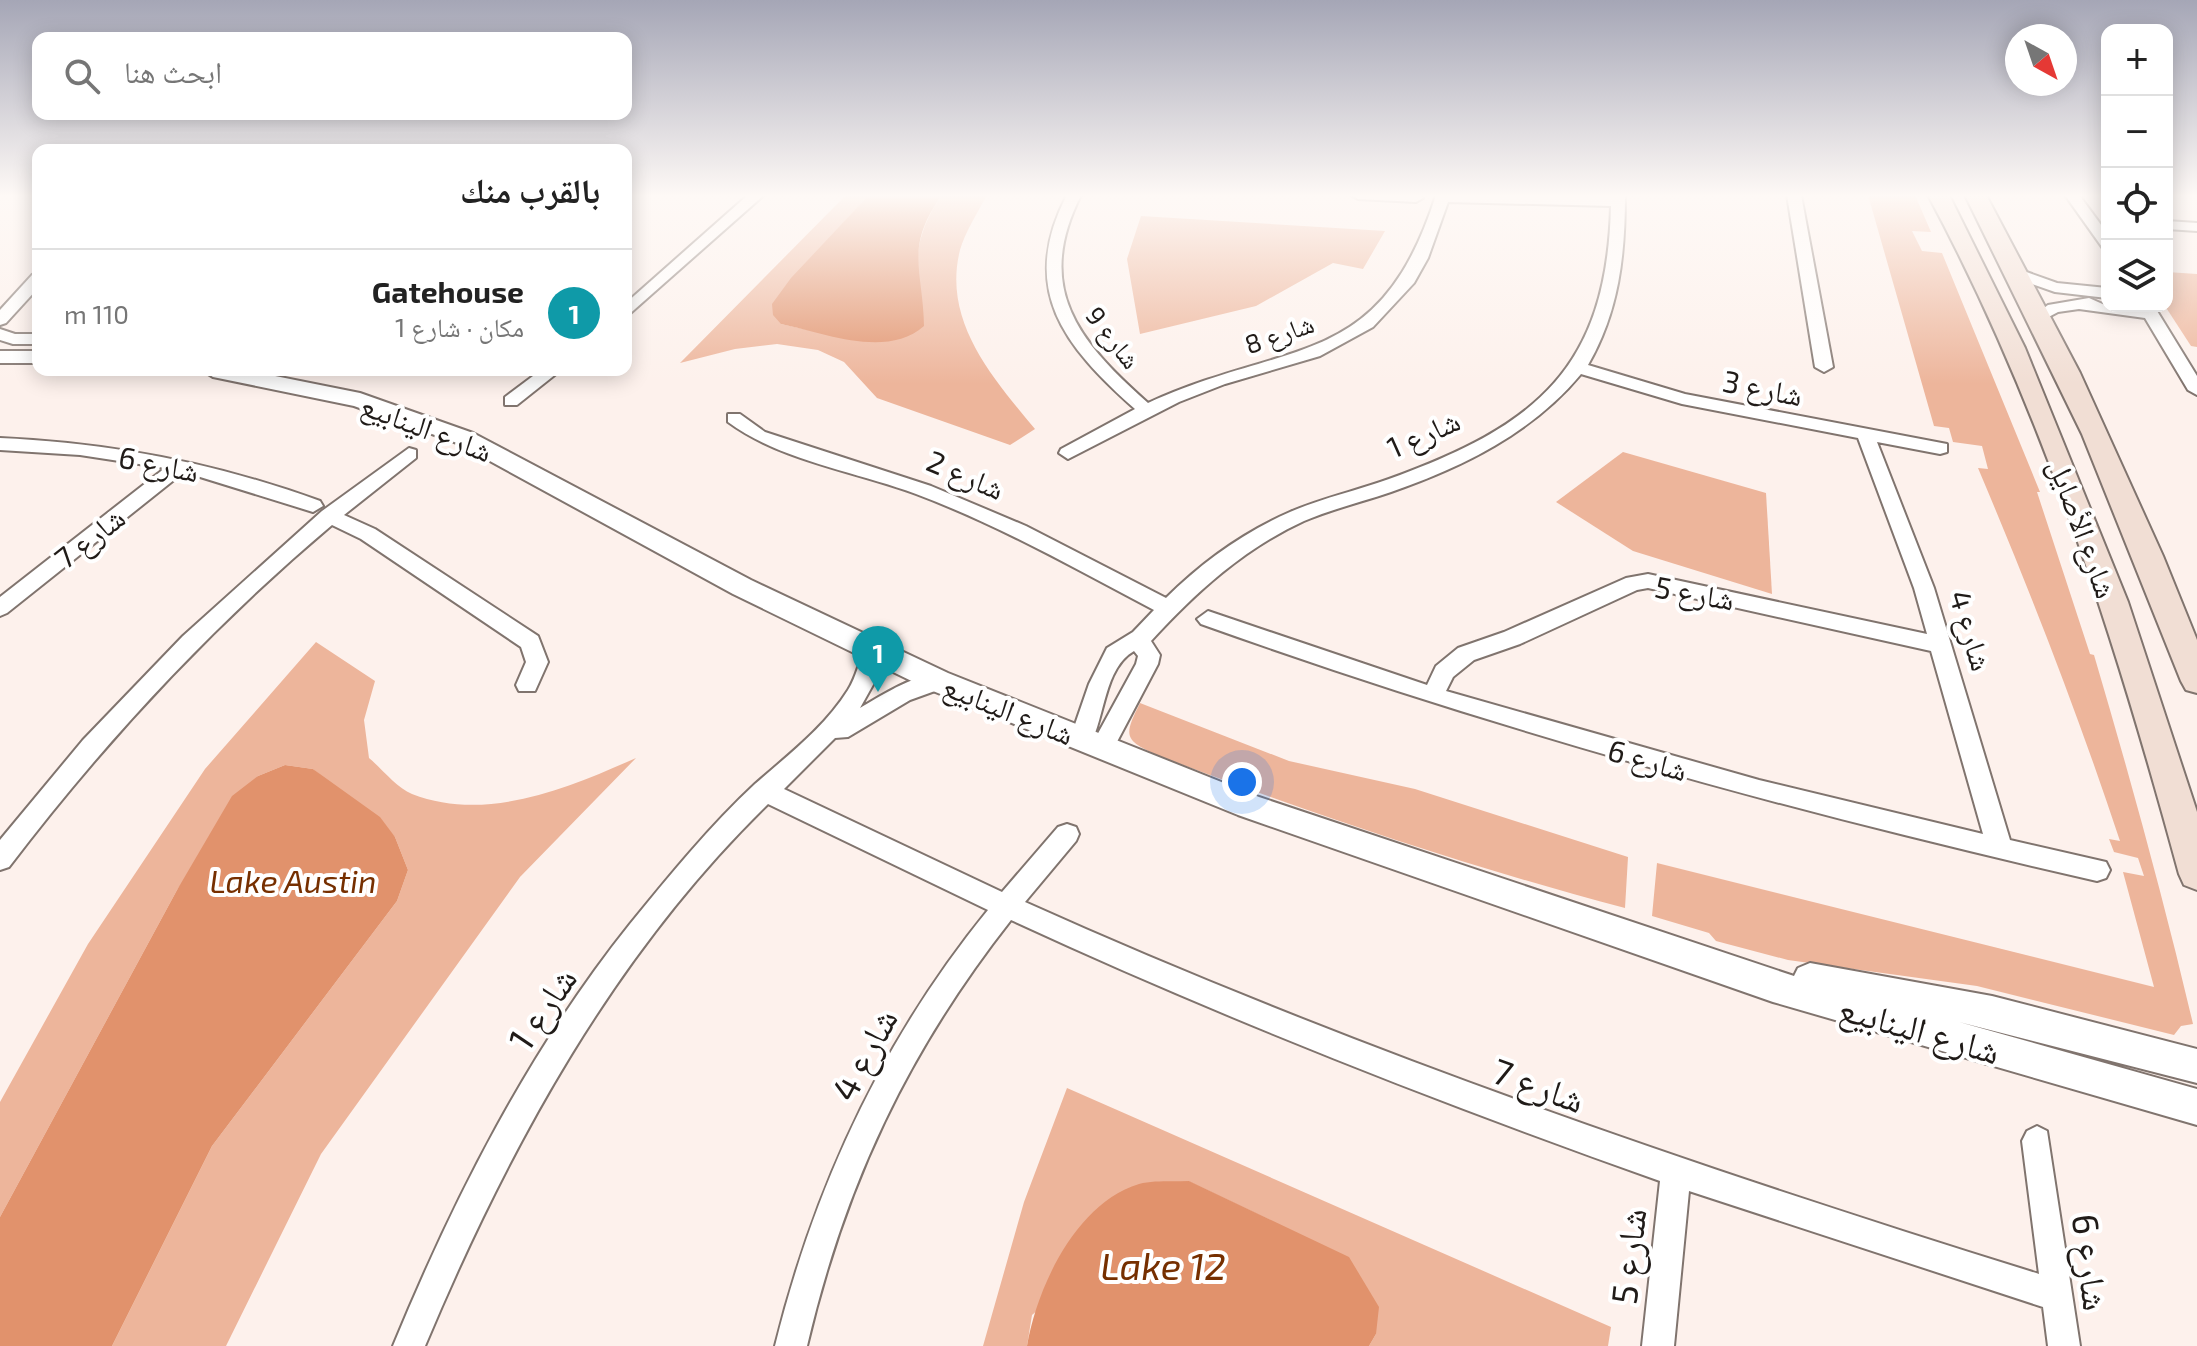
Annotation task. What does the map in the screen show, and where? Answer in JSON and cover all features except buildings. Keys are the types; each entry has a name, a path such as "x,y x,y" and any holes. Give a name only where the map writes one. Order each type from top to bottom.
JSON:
{"main road":[{"name":"شارع الأصايل","path":"1969,258 2015,353 2074,497 2131,660 2197,874"},
{"name":"شارع الأصايل","path":"2009,258 2041,316 2129,510 2197,681"}],"street":[{"path":"632,307 687,258"},
{"name":"شارع 9","path":"1053,258 1054,285 1071,331 1091,358 1146,410"},
{"name":"شارع 8","path":"1068,453 1146,410 1211,383 1321,349 1359,329 1392,304 1409,284 1422,258"},
{"name":"شارع 1","path":"1092,743 1114,655 1127,644 1139,641 1167,608 1196,581 1261,535 1334,502 1393,485 1473,450 1529,414 1578,367 1594,340 1605,313 1611,258"},
{"path":"1805,258 1824,367"},
{"path":"2018,274 2072,297 2101,303"},
{"path":"0,320 32,285"},
{"path":"2041,316 2072,297 2101,294"},
{"path":"2072,297 2101,302"},
{"path":"2149,312 2197,390"},
{"path":"0,334 13,339 32,339"},
{"path":"0,357 32,357"},
{"name":"شارع 3","path":"1578,367 1682,399 1940,448"},
{"name":"شارع الينابيع","path":"242,376 360,400 465,438 692,561 938,681 1326,834 1773,986 2197,1107"},
{"path":"511,401 544,376"},
{"name":"شارع 2","path":"734,418 759,436 872,471 997,521 1167,608"},
{"name":"شارع 4","path":"1866,436 1906,537 2000,849"},
{"name":"شارع 6","path":"0,444 69,448 180,466 258,486 321,511"},
{"path":"0,859 61,782 148,684 321,511 409,454"},
{"name":"شارع 7","path":"0,608 180,466"},
{"path":"321,511 384,544 530,642 537,662 527,685"},
{"name":"شارع 5","path":"1433,695 1444,672 1466,654 1524,633 1633,583 1648,581 1941,645"},
{"name":"شارع 6","path":"1208,619 1433,695 1673,767 2000,849 2097,870"},
{"path":"1092,743 1147,664 1149,655 1139,641"},
{"name":"شارع 1","path":"409,1346 481,1184 524,1104 580,1015 637,935 694,865 858,698 875,651"},
{"name":"شارع 1","path":"802,755 880,706 938,681"},
{"path":"764,791 1005,909"},
{"name":"شارع 4","path":"791,1346 830,1215 874,1111 923,1020 1005,909 1067,834"},
{"name":"شارع 7","path":"1005,909 1327,1045 1676,1174 2059,1296"},
{"name":"شارع الينابيع","path":"1646,941 1697,949 1823,983 2007,1015 2197,1066"},
{"name":"شارع 6","path":"2037,1141 2064,1346"},
{"name":"شارع 5","path":"1658,1346 1676,1174"}],"shaded area":[{"path":"784,258 823,258 781,324 836,336 923,310 917,279 917,258 959,258 956,276 958,301 975,347 1003,390 1035,429 1010,445 877,398 844,362 818,350 777,344 735,349 680,363"},
{"path":"1369,258 1363,269 1333,263 1256,306 1140,334 1127,259"},
{"path":"1886,258 1944,258 2040,492 2037,492 2090,654 2094,655 2182,978 2193,1024 2181,1026 2174,1035 1977,986 1788,960 1716,941 1709,933 1652,916 1657,863 2154,987 2123,872 2144,876 2138,858 2114,852 2109,839 2120,841 2053,653 1978,468 1988,469 1982,446 1953,442 1949,428 1934,426"},
{"path":"2173,272 2197,274 2197,347 2191,346 2169,312 2173,312"},
{"path":"1623,452 1766,493 1772,594 1633,551 1556,502"},
{"path":"316,642 375,681 364,720 369,758 395,783 412,794 440,802 469,805 498,803 555,790 636,758 520,877 321,1154 226,1346 112,1346 212,1146 397,901 408,870 395,837 313,769 285,765 258,776 177,890 0,1217 0,1102 88,944 205,769"},
{"path":"1140,703 1289,761 1415,789 1628,857 1625,908 1390,838 1159,756 1139,746 1130,736 1131,723"},
{"path":"1067,1088 1611,1327 1608,1346 1369,1346 1376,1334 1270,1220 1188,1181 1032,1315 1027,1346 983,1346 1024,1202"}],"water":[{"path":"810,258 918,258 924,326 909,336 874,342 855,341 781,324 773,315 772,304"},
{"name":"Lake Austin","path":"285,765 313,769 380,817 395,837 408,870 397,901 212,1146 112,1346 0,1346 0,1217 177,890 232,796 258,776"},
{"name":"Lake 12","path":"1189,1181 1349,1257 1379,1307 1376,1334 1369,1346 1027,1346 1050,1274 1063,1250 1096,1209 1117,1194 1139,1184"}],"place":[{"name":"Gatehouse","path":"878,692"}]}
